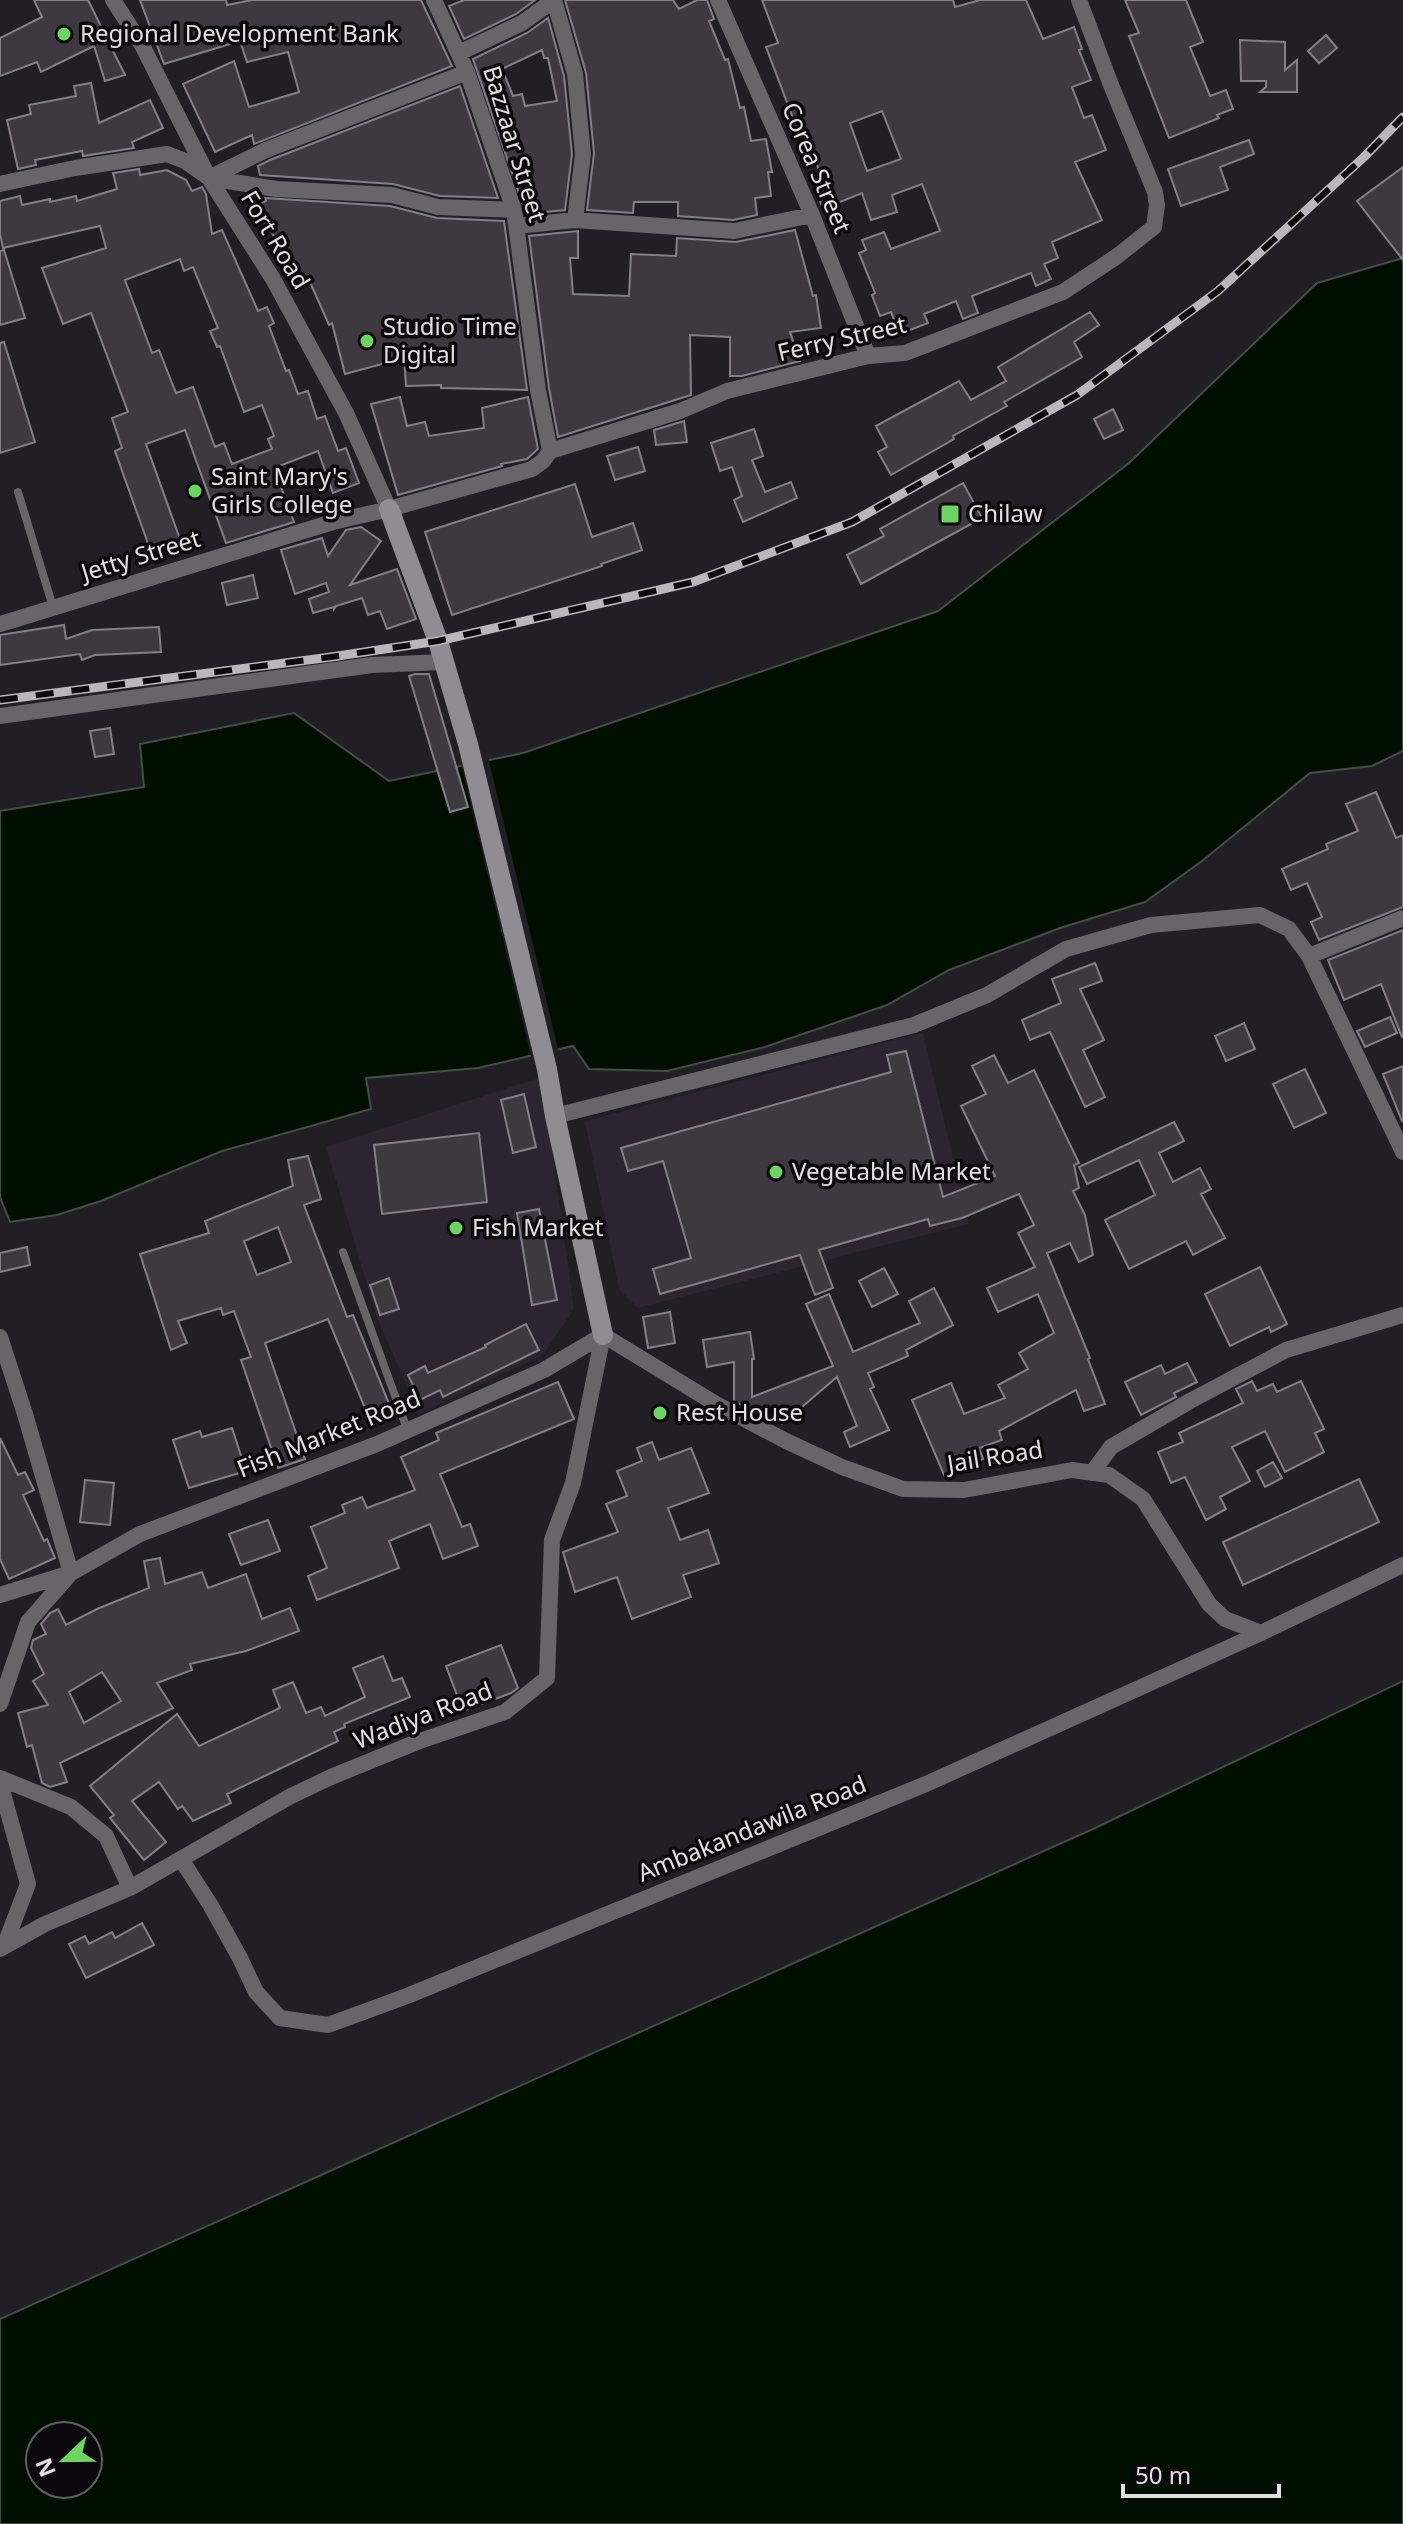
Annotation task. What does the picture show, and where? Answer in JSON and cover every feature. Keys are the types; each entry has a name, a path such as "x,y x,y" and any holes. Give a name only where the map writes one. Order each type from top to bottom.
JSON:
{"street":[{"name":"Fort Road","path":"113,0 142,45 209,178 273,279 338,400 389,509"},
{"name":"Bazzaar Street","path":"434,0 467,72 515,218 538,390 550,451"},
{"path":"459,53 522,23 554,0 575,74 582,141 575,220"},
{"name":"Corea Street","path":"718,0 812,215 868,356"},
{"name":"Ferry Street","path":"389,509 532,469 550,451 680,411 727,391 868,356 905,353 1063,292 1116,257 1154,227 1157,205 1155,192 1079,0"},
{"path":"209,178 266,150 467,72"},
{"path":"0,184 75,168 167,154 185,161 209,178 276,189 392,195 438,207 515,218 734,231 812,215"},
{"path":"389,509 444,662 468,744 547,1069 603,1335"},
{"name":"Jetty Street","path":"0,624 333,522 389,509"},
{"path":"0,716 356,667 444,662"},
{"path":"555,1116 914,1025 987,995 1066,949 1151,925 1260,915 1289,929 1309,956 1403,1152"},
{"path":"1309,956 1403,918"},
{"path":"1092,1473 1111,1447 1286,1350 1403,1315"},
{"name":"Fish Market Road","path":"71,1573 140,1534 377,1444 544,1370 603,1335"},
{"name":"Jail Road","path":"603,1335 716,1404 786,1441 862,1476 903,1489 964,1490 1072,1470 1109,1475 1143,1499 1209,1604 1225,1619 1261,1633"},
{"name":"Wadiya Road","path":"2,1948 45,1924 130,1888 291,1796 331,1777 417,1742 505,1712 547,1678 552,1540 573,1483 603,1335"},
{"path":"0,1337 71,1573"},
{"name":"Ambakandawila Road","path":"181,1859 211,1906 256,1992 280,2018 328,2025 407,1996 926,1784 1261,1633 1403,1565"},
{"path":"0,1595 71,1573"},
{"path":"0,1704 28,1622 71,1573"},
{"path":"0,1780 71,1807 106,1836 130,1888"},
{"path":"0,1780 28,1884 2,1948"}],"lane":[{"path":"18,492 54,608"},
{"path":"343,1252 407,1429"}],"shaded area":[{"path":"1403,258 1403,751 1372,766 1310,773 1202,861 1145,902 1060,928 949,970 887,1005 765,1047 667,1071 589,1069 573,1046 478,1068 366,1078 371,1109 222,1151 101,1201 57,1215 10,1222 0,1197 0,811 144,787 140,744 294,713 389,781 523,753 938,611 1129,463 1317,283"},
{"name":"Vegetable Market","path":"923,1033 969,1224 638,1308 619,1289 585,1121"},
{"name":"Fish Market","path":"542,1077 574,1309 543,1355 419,1414 377,1318 326,1147"},
{"path":"1403,1681 1403,2524 0,2524 0,2319 1093,1829"}],"pier":[{"path":"488,757 559,1053 532,1060 461,763"}],"building":[{"name":"Regional Development Bank","path":"34,0 88,0 125,75 105,81 94,46 41,72 37,62 0,76 0,38 42,17"},
{"path":"140,0 226,0 227,5 252,0 421,0 452,66 254,144 252,135 215,152 183,84 234,61 249,107 299,92 288,52 247,62 240,41 164,64"},
{"path":"464,0 535,0 516,14 464,39 449,6"},
{"path":"565,0 673,0 679,9 697,0 707,0 714,19 709,21 725,60 728,59 740,108 744,107 751,141 766,139 772,172 768,172 771,196 755,198 757,215 733,220 678,216 678,202 634,202 633,213 587,210 594,153 586,73"},
{"path":"762,0 953,0 955,7 980,0 1026,0 1043,39 1074,27 1082,49 1079,50 1091,80 1072,87 1084,118 1092,115 1106,150 1075,162 1102,220 1052,242 1058,258 1044,264 1051,279 1036,286 1031,273 972,296 978,313 963,319 956,301 924,314 928,323 900,334 891,312 880,316 872,295 875,293 859,253 866,250 862,240 884,232 891,249 940,231 922,184 892,195 897,212 871,220 862,193 823,209 815,189 824,185 803,124 796,126 766,47 778,43","holes":["882,111 901,159 867,171 850,123"]},
{"path":"1125,0 1186,0 1203,42 1190,47 1210,96 1226,90 1233,109 1217,115 1219,118 1169,138 1129,36 1139,33"},
{"path":"548,18 564,76 572,154 565,210 526,214 473,59 527,33","holes":["542,50 544,58 548,58 557,101 525,106 522,94 513,96 502,69"]},
{"path":"1326,35 1337,48 1319,63 1308,51"},
{"path":"1240,40 1285,42 1285,70 1297,60 1297,92 1260,92 1266,87 1266,81 1241,81"},
{"path":"91,83 99,123 150,100 163,128 132,142 134,148 83,156 82,151 35,160 36,165 18,169 7,120 31,114 29,105 76,96 74,86"},
{"path":"460,86 498,198 440,196 393,184 260,175 258,166 270,160"},
{"path":"1249,140 1254,154 1220,167 1228,190 1181,206 1168,169"},
{"path":"1403,167 1403,260 1357,201"},
{"path":"139,169 140,175 167,170 186,180 192,191 202,187 206,194 212,234 222,230 258,311 267,307 274,323 269,326 298,394 308,391 317,419 325,416 338,451 346,448 359,483 333,493 318,451 274,468 294,522 226,543 185,430 146,444 181,542 151,552 115,451 122,448 112,418 128,412 91,313 63,324 42,268 106,248 100,226 3,248 0,234 0,201 20,196 22,205 76,196 77,201 117,189 113,173","holes":["180,259 184,271 193,267 218,328 210,331 217,347 220,346 244,412 262,405 274,436 268,439 272,449 232,464 224,443 215,447 193,387 176,393 159,350 152,353 125,280"]},
{"path":"265,198 390,206 437,218 504,221 527,390 406,386 404,358 345,374 332,323 329,325 310,282 299,287 270,228 267,229 257,205 266,201"},
{"path":"795,230 813,296 816,295 821,328 790,332 800,361 742,376 730,376 730,337 690,335 691,395 558,437 529,236 578,231 578,258 570,258 573,294 629,296 631,254 676,256 677,238 736,242"},
{"path":"4,250 25,318 0,325 0,251"},
{"path":"1090,312 1099,325 1074,342 1082,357 1004,402 1007,406 891,475 878,452 887,447 876,426 959,381 971,400 1006,381 998,367"},
{"path":"4,342 35,442 0,453 0,343"},
{"path":"400,397 407,426 425,422 429,436 484,428 482,408 528,397 538,449 527,459 398,495 371,404"},
{"path":"1113,409 1123,430 1104,439 1094,419"},
{"path":"684,421 687,442 656,445 654,430"},
{"path":"754,429 763,456 752,460 765,492 791,482 797,498 743,522 734,500 742,496 732,467 720,471 711,443"},
{"path":"638,447 645,471 615,480 607,456"},
{"path":"963,483 982,518 861,584 847,555 884,536 880,529"},
{"path":"575,484 592,537 633,523 642,550 452,615 425,532"},
{"path":"361,527 381,541 350,585 397,569 416,619 387,629 380,611 368,615 362,598 313,613 309,599 329,592 326,583 295,594 281,550 322,538 328,556 346,530"},
{"path":"253,575 258,598 227,605 222,583"},
{"path":"64,625 66,639 92,630 159,627 161,652 95,655 82,660 80,654 0,665 0,635"},
{"path":"429,674 468,807 450,812 409,676"},
{"path":"110,728 114,754 95,757 90,731"},
{"path":"1376,792 1396,838 1403,835 1403,907 1319,940 1311,922 1322,917 1307,883 1291,890 1282,869 1328,849 1326,844 1358,831 1346,804"},
{"path":"1403,930 1402,1037 1381,984 1344,1000 1328,960"},
{"path":"1095,963 1102,981 1080,989 1104,1040 1083,1050 1105,1097 1085,1107 1050,1032 1030,1040 1022,1020 1061,1003 1052,979"},
{"path":"1390,1017 1397,1033 1365,1047 1357,1031"},
{"path":"1244,1023 1255,1049 1226,1061 1215,1036"},
{"path":"906,1051 943,1197 995,1176 961,1106 986,1094 972,1066 994,1055 1008,1083 1034,1070 1079,1163 1074,1165 1079,1188 1073,1191 1085,1215 1093,1255 1079,1262 1070,1243 1047,1253 1090,1358 1105,1404 1084,1411 1076,1390 999,1431 1002,1440 979,1448 983,1459 944,1475 912,1400 951,1383 964,1414 1005,1398 998,1385 1028,1369 1019,1353 1054,1333 1038,1294 998,1312 987,1288 1035,1267 1018,1233 1034,1225 1019,1194 962,1218 930,1226 928,1219 819,1250 833,1288 815,1295 800,1255 660,1294 653,1269 691,1258 663,1161 628,1171 621,1148 891,1072 887,1055"},
{"path":"1403,1066 1403,1121 1402,1121 1383,1074"},
{"path":"1305,1069 1326,1113 1294,1128 1273,1084"},
{"path":"524,1094 536,1147 513,1153 501,1100"},
{"path":"1174,1122 1184,1141 1159,1153 1173,1182 1200,1168 1211,1189 1201,1194 1225,1238 1193,1255 1186,1241 1129,1269 1105,1220 1155,1195 1139,1160 1087,1184 1079,1167"},
{"path":"479,1133 487,1202 382,1214 374,1145"},
{"path":"308,1156 321,1199 304,1205 347,1317 353,1315 394,1416 372,1425 328,1319 265,1343 305,1459 278,1468 241,1360 251,1357 234,1311 223,1315 221,1308 178,1321 187,1343 171,1350 140,1254 209,1233 205,1221 293,1186 288,1160","holes":["278,1227 291,1262 257,1275 244,1241"]},
{"path":"539,1209 557,1300 532,1305 517,1213"},
{"path":"27,1247 30,1265 0,1272 0,1253"},
{"path":"1260,1267 1287,1324 1271,1332 1269,1327 1230,1346 1205,1294"},
{"path":"884,1268 898,1294 872,1307 859,1281"},
{"path":"389,1278 399,1309 380,1315 370,1285"},
{"path":"934,1288 953,1325 906,1350 908,1356 868,1373 874,1387 870,1389 889,1430 850,1447 844,1432 857,1426 837,1377 782,1424 774,1409 749,1409 734,1401 734,1362 707,1367 703,1340 750,1332 754,1359 752,1397 833,1366 806,1304 829,1294 853,1352 920,1323 909,1301"},
{"path":"670,1312 675,1343 648,1348 643,1317"},
{"path":"526,1324 539,1350 443,1397 440,1390 420,1400 408,1375 425,1366 428,1373 486,1347"},
{"path":"1187,1363 1197,1382 1141,1415 1125,1382 1161,1365 1165,1374"},
{"path":"1252,1381 1257,1391 1273,1384 1277,1392 1301,1381 1324,1429 1315,1433 1324,1452 1285,1472 1265,1431 1232,1447 1250,1481 1220,1497 1226,1509 1206,1520 1185,1477 1171,1483 1158,1452 1183,1442 1179,1433 1243,1403 1236,1389"},
{"path":"558,1382 574,1419 440,1474 462,1527 470,1524 478,1546 443,1559 430,1524 389,1541 399,1568 317,1600 308,1576 327,1568 311,1527 345,1513 342,1505 362,1497 367,1508 415,1490 401,1457 439,1440 436,1433"},
{"path":"232,1428 246,1471 189,1488 173,1440 200,1431 202,1437"},
{"path":"0,1438 18,1475 25,1472 34,1490 23,1495 55,1558 9,1579 0,1559"},
{"path":"652,1442 659,1460 691,1448 709,1493 668,1508 680,1540 708,1530 719,1563 683,1575 691,1597 632,1619 617,1577 575,1592 563,1552 618,1532 606,1504 627,1496 617,1471 642,1461 637,1448"},
{"path":"1273,1462 1282,1478 1265,1487 1257,1471"},
{"path":"1359,1479 1379,1522 1243,1585 1223,1542"},
{"path":"85,1480 114,1483 110,1525 80,1522"},
{"path":"268,1520 280,1551 241,1565 229,1534"},
{"path":"160,1558 165,1584 202,1572 208,1588 246,1574 262,1619 290,1608 299,1631 246,1651 190,1664 192,1670 157,1683 173,1708 60,1763 67,1782 50,1787 42,1783 32,1745 27,1747 18,1713 48,1705 33,1681 44,1674 31,1648 33,1640 46,1634 41,1624 58,1609 66,1625 149,1588 144,1561","holes":["102,1672 121,1701 84,1723 69,1692"]},
{"path":"501,1645 518,1688 463,1711 446,1666"},
{"path":"383,1656 393,1681 402,1678 410,1697 344,1724 345,1727 334,1732 338,1741 227,1794 231,1803 193,1821 182,1806 178,1809 159,1782 132,1801 166,1842 144,1860 110,1818 114,1815 90,1786 177,1714 199,1746 280,1708 273,1690 293,1682 306,1713 321,1707 325,1716 365,1697 353,1668"},
{"path":"142,1923 154,1945 86,1978 69,1944 85,1936 89,1944 112,1932 115,1938"}],"railway":[{"path":"0,700 438,641 693,582 852,522 1077,395 1218,291 1364,157 1403,117"}],"place":[{"name":"Regional Development Bank","path":"64,34"},
{"name":"Studio Time Digital","path":"367,341"},
{"name":"Saint Mary's Girls College","path":"195,491"},
{"name":"Chilaw","path":"950,514"},
{"name":"Vegetable Market","path":"776,1172"},
{"name":"Fish Market","path":"456,1228"},
{"name":"Rest House","path":"660,1413"}]}
